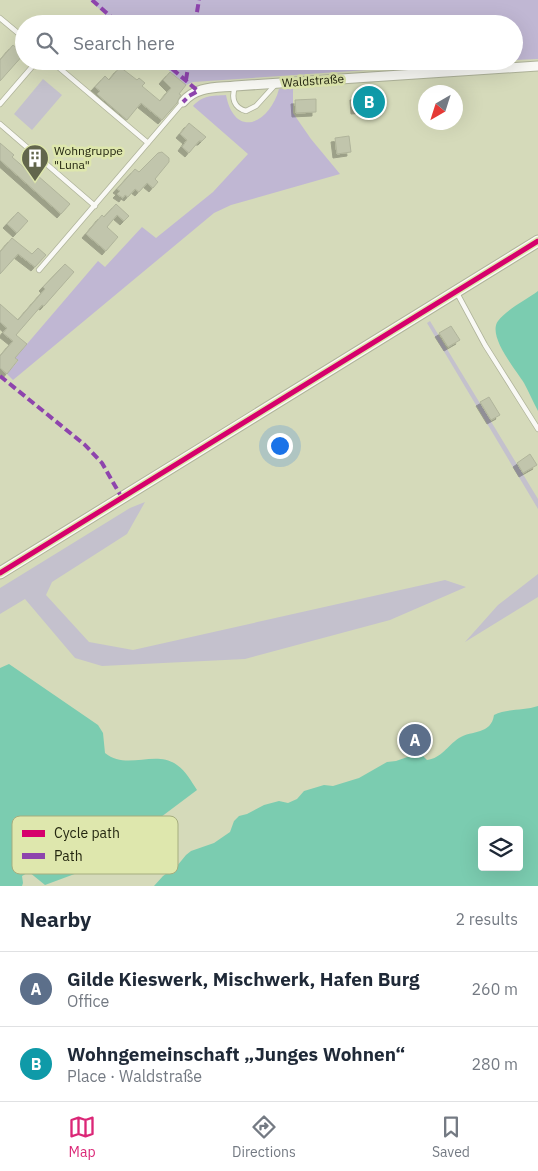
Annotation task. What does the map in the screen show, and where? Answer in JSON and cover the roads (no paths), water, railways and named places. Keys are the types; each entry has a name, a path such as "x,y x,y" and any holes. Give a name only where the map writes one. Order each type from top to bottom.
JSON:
{"street":[{"name":"Waldstraße","path":"523,67 538,66"},
{"name":"Waldstraße","path":"183,102 198,90 477,70"},
{"path":"0,573 538,241"}],"lane":[{"path":"0,18 15,30"},
{"path":"0,104 29,70"},
{"path":"62,70 148,143"},
{"path":"235,86 233,92 235,104 238,108 246,111 256,106 277,83"},
{"path":"39,270 183,102"},
{"path":"0,124 95,206"},
{"path":"456,292 485,345 538,429"}],"place":[{"name":"Wohngemeinschaft „Junges Wohnen“","path":"369,102"},
{"name":"Wohngruppe \"Luna\"","path":"35,182"},
{"name":"Gilde Kieswerk, Mischwerk, Hafen Burg","path":"415,740"}]}
